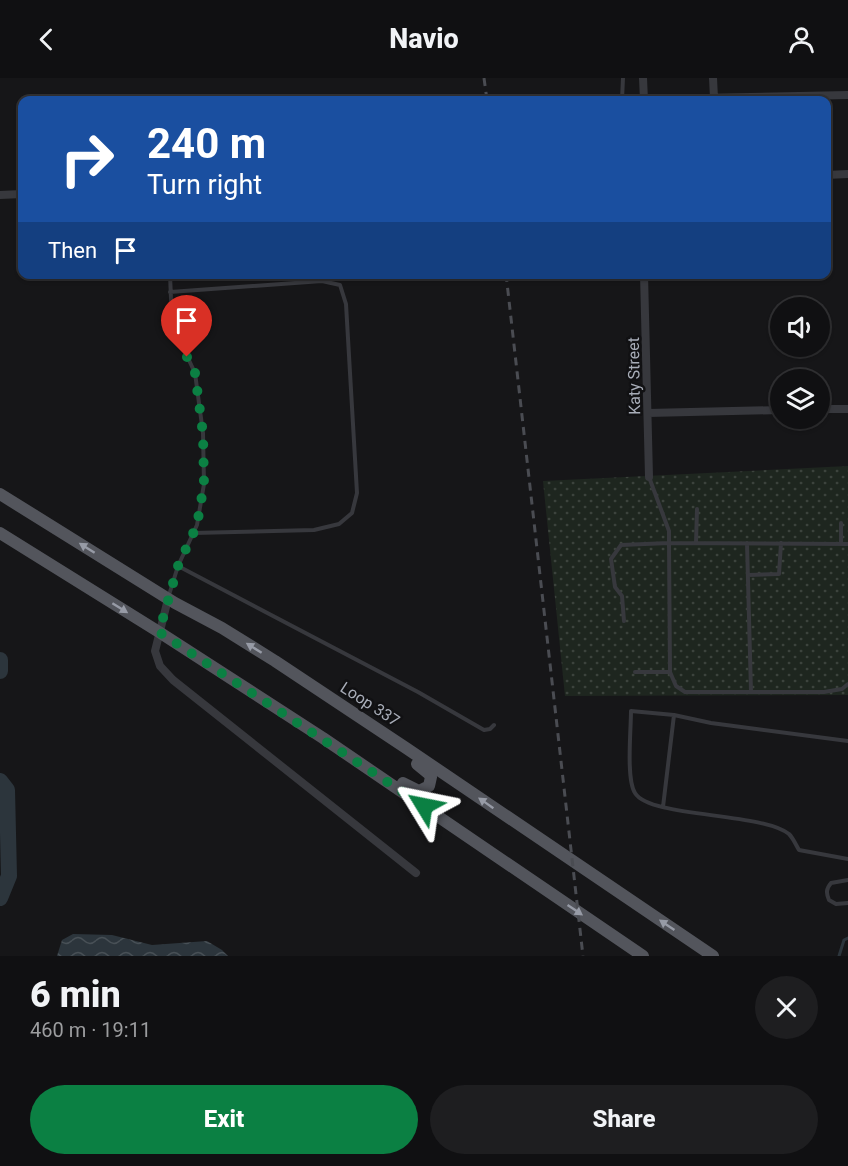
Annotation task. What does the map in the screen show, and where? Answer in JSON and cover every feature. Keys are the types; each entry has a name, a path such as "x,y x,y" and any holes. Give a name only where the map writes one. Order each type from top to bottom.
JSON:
{"main road":[{"name":"Loop 337","path":"0,494 168,599 222,628 275,661 713,956"},
{"path":"0,533 254,693 407,794 643,956"},
{"path":"254,693 298,713 413,789 424,790 429,786 431,777 424,769 311,692 275,661"}],"street":[{"path":"644,78 644,96"},
{"path":"713,78 714,96"},
{"path":"803,96 848,95"},
{"path":"831,175 848,174"},
{"path":"0,195 18,195"},
{"name":"Katy Street","path":"645,279 649,477"},
{"path":"830,410 848,409"},
{"path":"648,413 770,410"},
{"path":"168,599 155,651 160,666 173,680 416,873"}],"lane":[{"path":"622,96 623,78"},
{"path":"168,599 178,566 197,525 204,484 203,434 195,373 172,324 170,279"},
{"path":"170,292 322,281 340,285 346,304 357,494 352,513 339,524 314,530 193,533"},
{"path":"649,477 669,531 670,672 675,686 685,692 751,692 831,691 842,689 848,684"},
{"path":"696,543 697,509"},
{"path":"841,523 841,544"},
{"path":"747,543 751,692"},
{"path":"748,575 778,574 781,543"},
{"path":"624,621 622,596 615,587 611,559 621,545 848,544"},
{"path":"178,566 418,692 484,730 494,725"},
{"path":"635,672 670,672"},
{"path":"848,741 711,723 674,715 631,711 630,779 635,794 643,800 663,807 774,827 790,835 799,850 848,859"},
{"path":"663,807 674,715"},
{"path":"848,880 831,883 826,895 836,904 848,903"}],"shaded area":[{"path":"848,466 848,695 565,696 543,481"}],"water":[{"path":"73,934 112,935 152,945 207,941 228,956 57,956 62,940"}],"waterway":[{"path":"0,660 0,671"},
{"path":"0,781 7,790 9,876 0,898"},
{"path":"839,956 844,940 848,938"}],"railway":[{"path":"484,78 486,96"},
{"path":"507,279 583,956"}],"route":[{"path":"187,357 195,373 203,434 204,484 197,525 178,566 159,632 424,806"}]}
